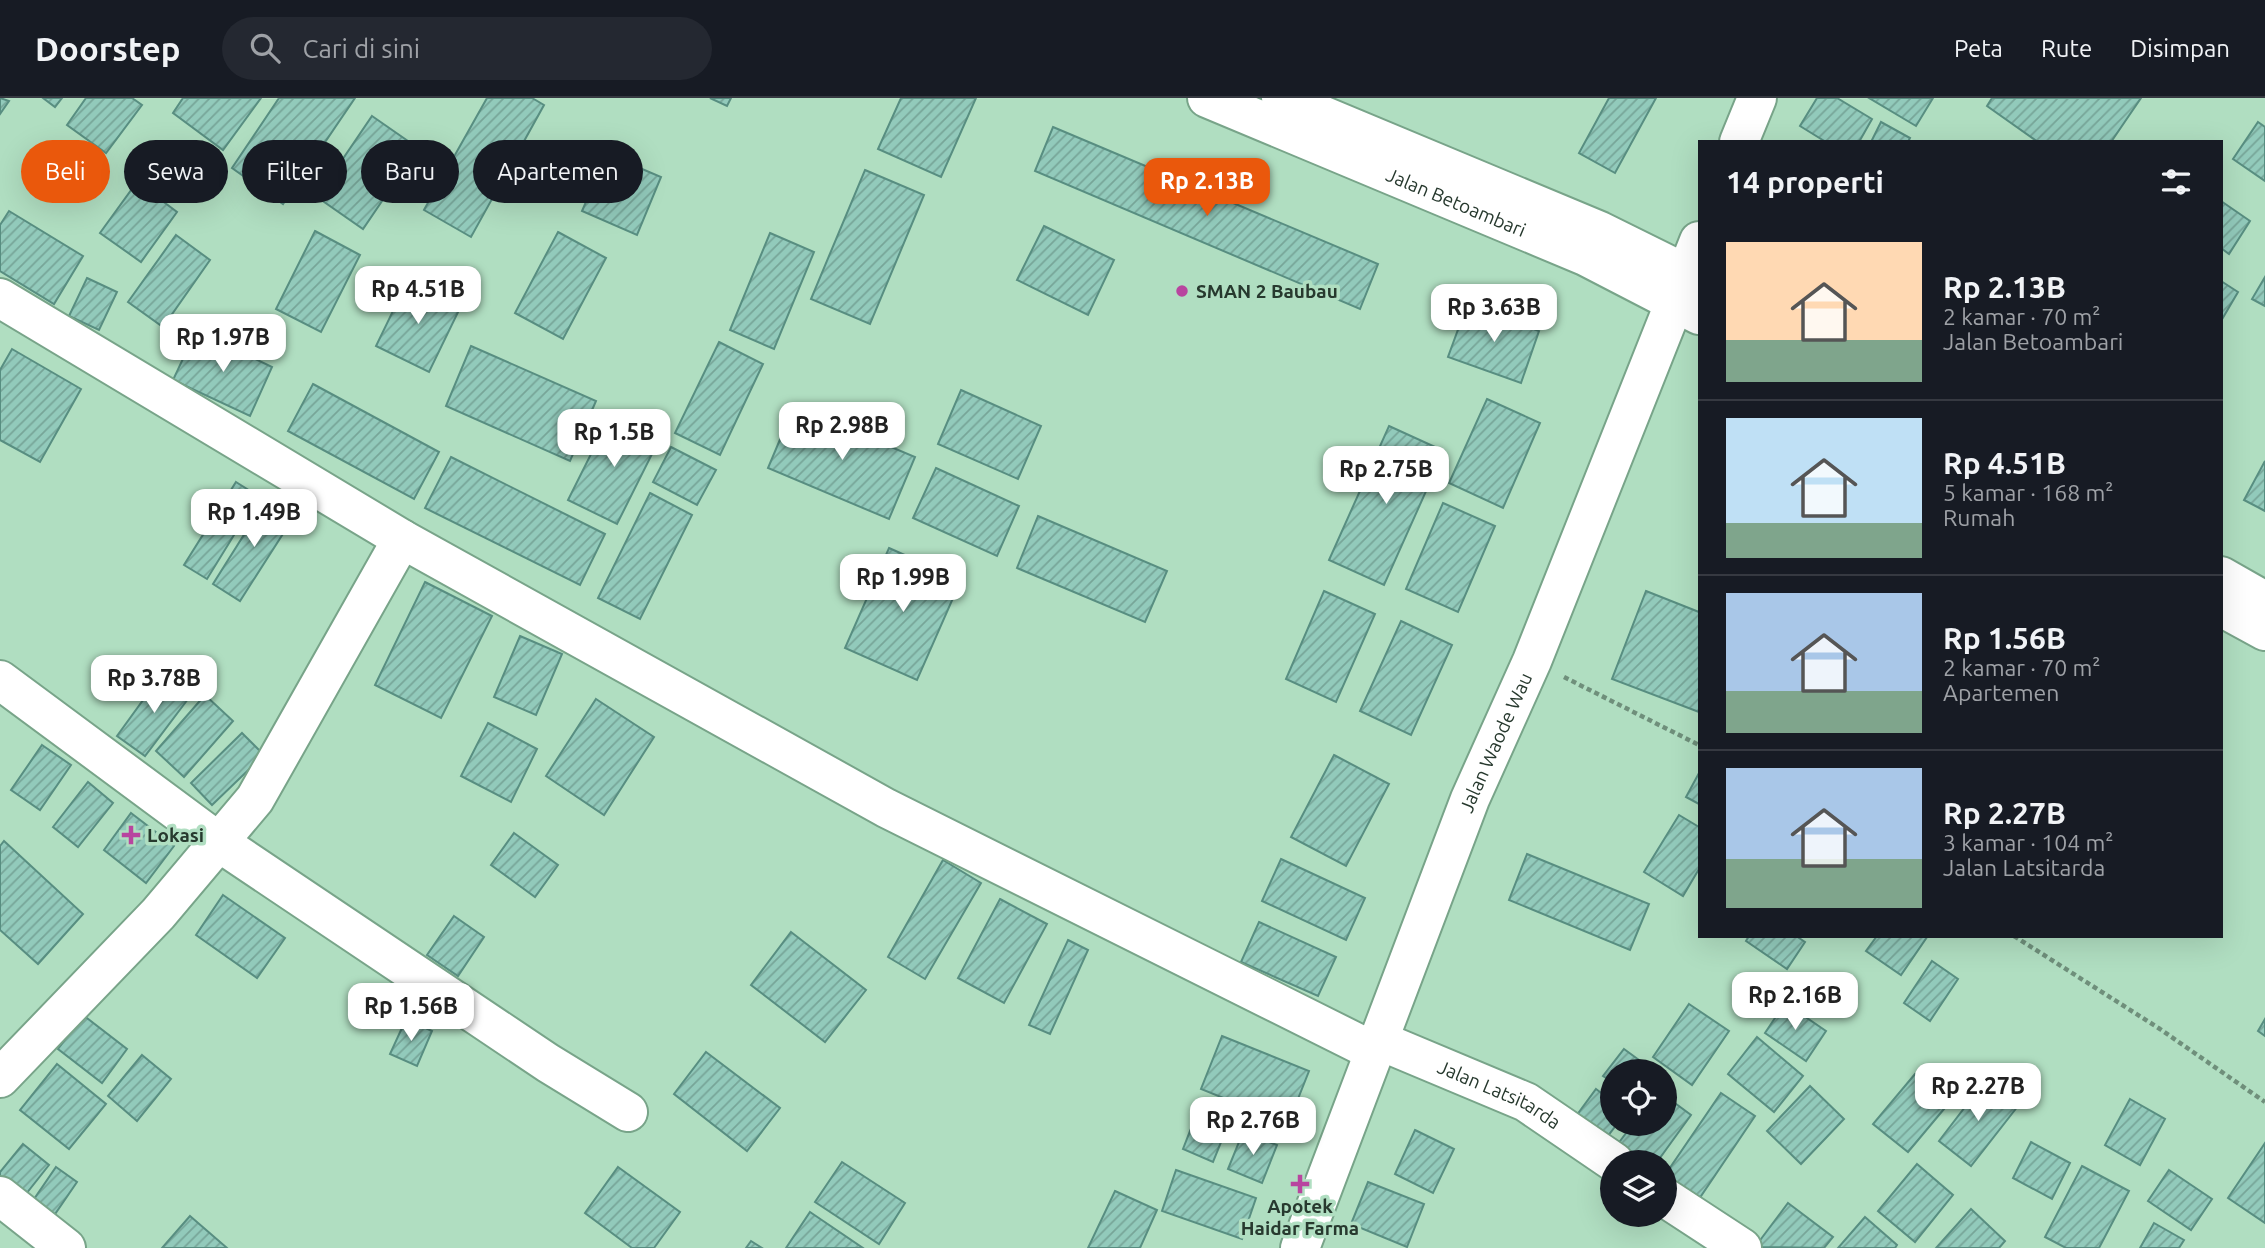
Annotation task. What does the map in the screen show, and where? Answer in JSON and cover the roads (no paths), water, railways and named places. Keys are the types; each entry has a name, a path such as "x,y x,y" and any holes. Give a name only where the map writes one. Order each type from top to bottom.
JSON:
{"street":[{"name":"Jalan Betoambari","path":"1207,98 1585,256 1692,282"},
{"name":"Jalan Betoambari","path":"1281,98 1600,231 1692,282"},
{"path":"1740,140 1756,98"},
{"name":"Jalan Waode Wau","path":"1300,1248 1470,799 1532,661 1692,282"},
{"name":"Jalan Latsitarda","path":"0,298 402,539 886,808 1376,1046 1526,1102 1600,1152"},
{"path":"0,1078 158,914 255,799 402,539"},
{"path":"2223,577 2265,601"},
{"path":"2223,608 2265,631"},
{"path":"0,680 220,843 548,1063 628,1112"},
{"path":"0,1196 47,1241"},
{"path":"1677,1206 1742,1248"}],"place":[{"name":"SMAN 2 Baubau","path":"1182,291"},
{"name":"Lokasi","path":"131,835"},
{"name":"Apotek Haidar Farma","path":"1300,1184"}]}
